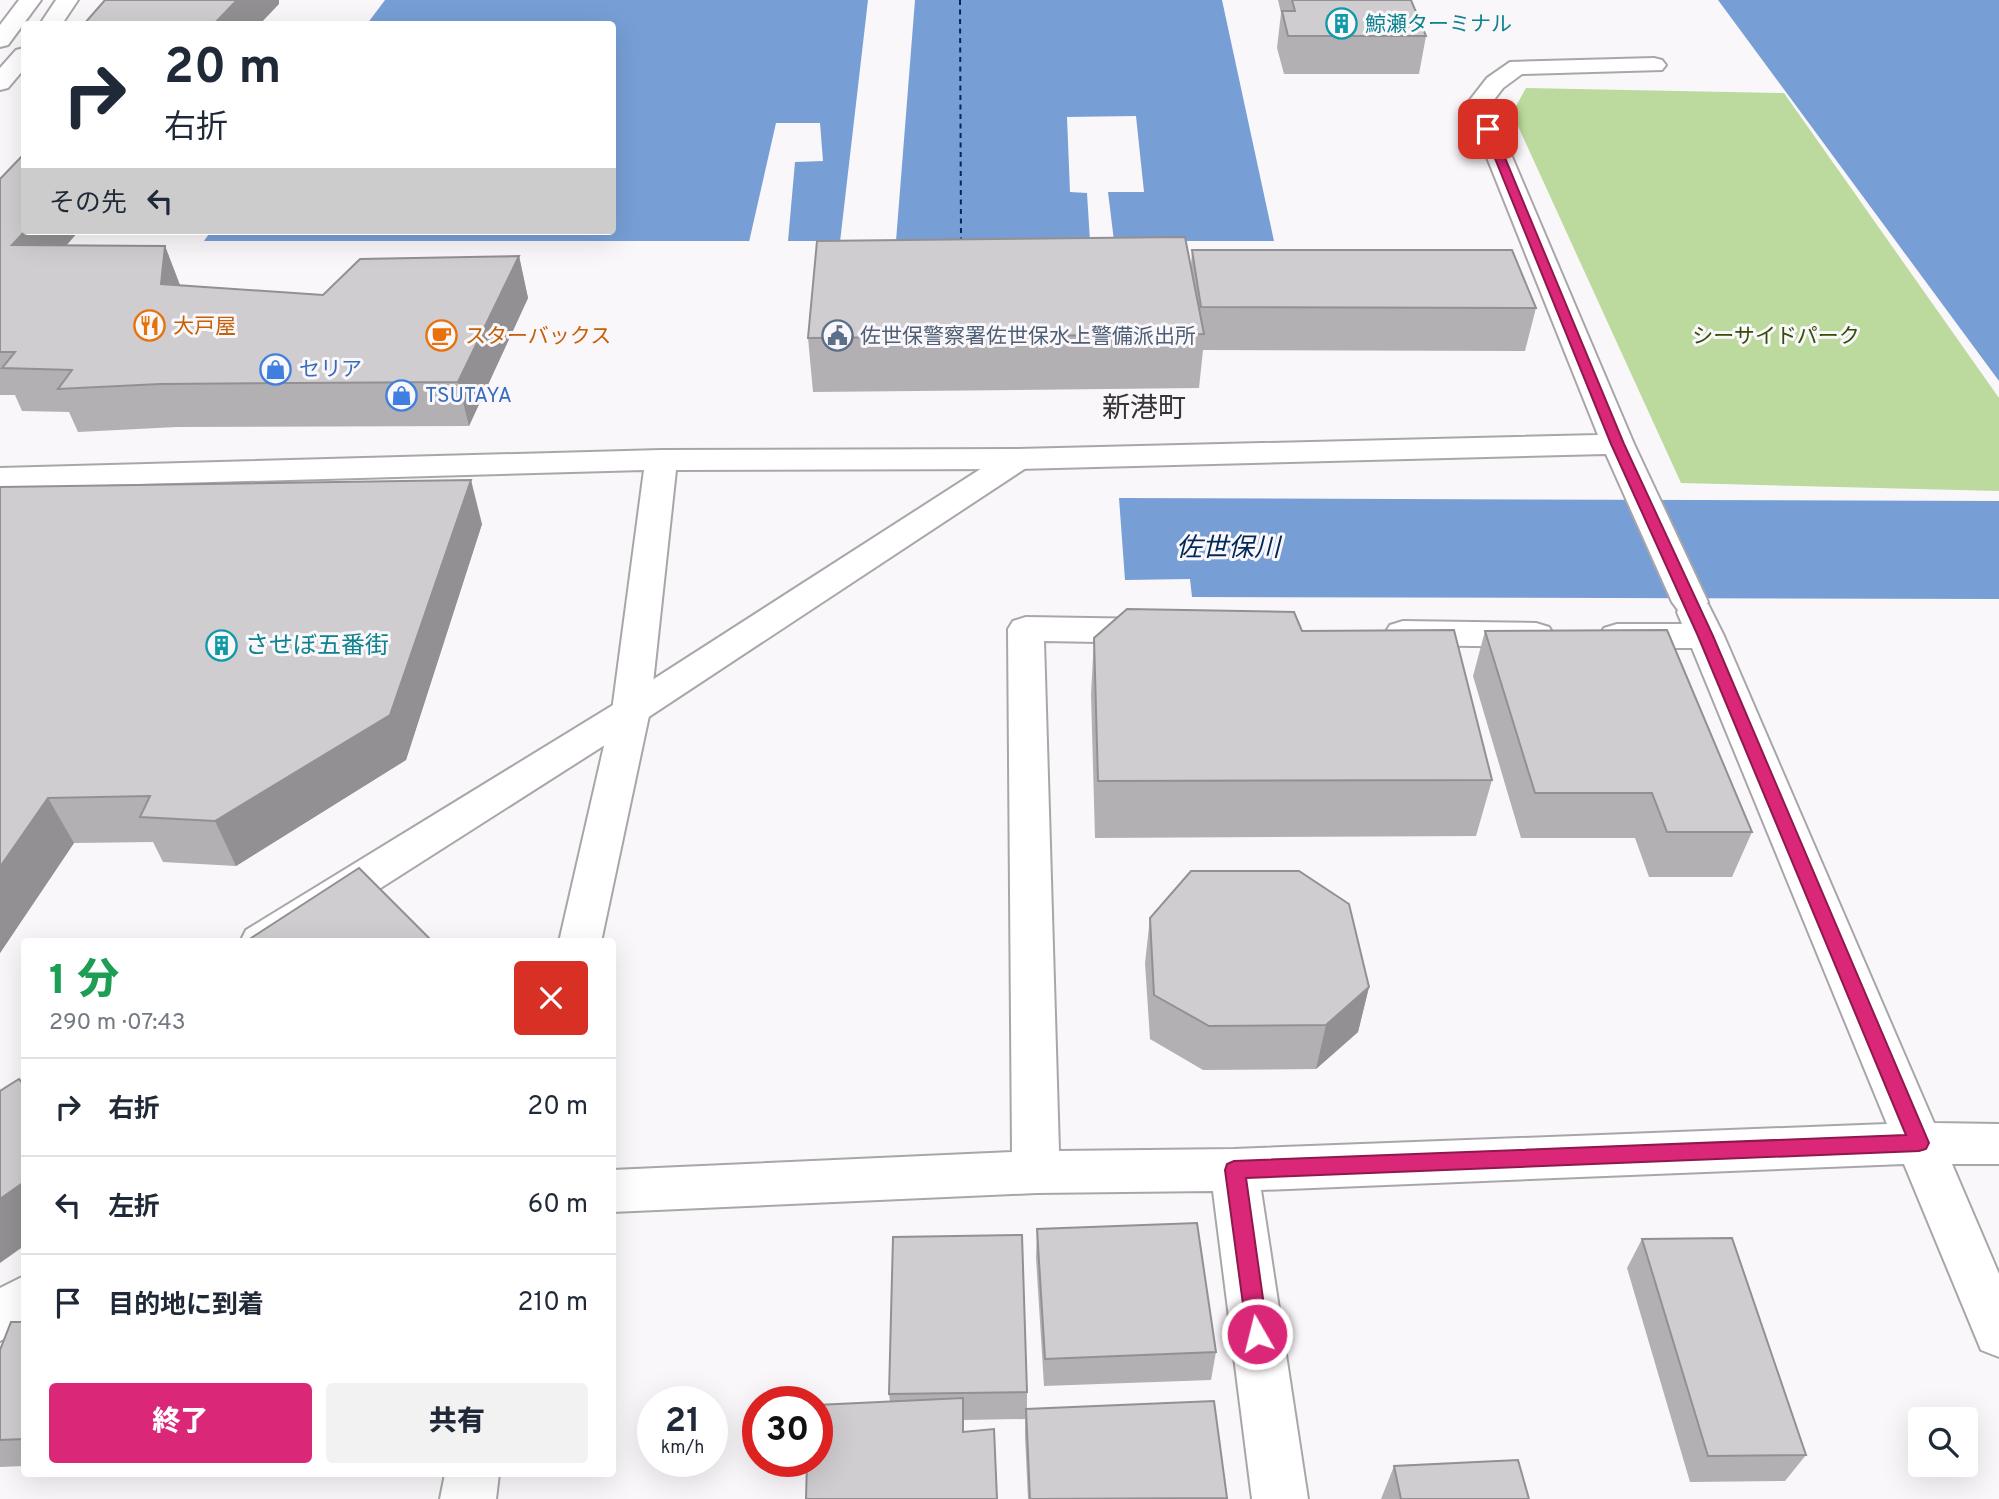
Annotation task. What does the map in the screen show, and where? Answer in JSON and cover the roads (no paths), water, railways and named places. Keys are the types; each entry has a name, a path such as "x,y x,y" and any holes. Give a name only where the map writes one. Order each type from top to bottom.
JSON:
{"main road":[{"path":"0,40 30,0"},
{"path":"53,21 67,0"},
{"path":"0,83 21,58"},
{"path":"1654,65 1518,67 1507,72 1490,87 1478,105 1636,487 1698,619 1999,1333"},
{"path":"0,478 661,460 1018,460 1618,444"},
{"path":"581,938 631,711 661,460"},
{"path":"267,938 631,711 1018,460"},
{"path":"1373,633 1574,635 1698,619"},
{"path":"1036,1172 1026,629 1192,631"},
{"path":"616,1191 1036,1172 1234,1170 1919,1143 1999,1143"},
{"path":"1234,1170 1280,1499"},
{"path":"0,1317 21,1302"},
{"path":"468,1499 472,1477"}],"water":[{"path":"385,0 1222,0 1274,241 204,241 208,235 616,235 616,21 369,21"},
{"path":"1718,0 1999,0 1999,381"},
{"name":"佐世保川","path":"1119,498 1999,501 1999,599 1192,597 1190,579 1125,580"}],"place":[{"name":"鯨瀬ターミナル","path":"1342,24"},
{"name":"大戸屋","path":"150,326"},
{"name":"スターバックス","path":"442,336"},
{"name":"佐世保警察署佐世保水上警備派出所","path":"837,336"},
{"name":"セリア","path":"276,369"},
{"name":"TSUTAYA","path":"402,395"},
{"name":"させぼ五番街","path":"222,645"}],"district":[{"name":"新港町","path":"1144,407"}],"park label":[{"name":"シーサイドパーク","path":"1776,336"}]}
